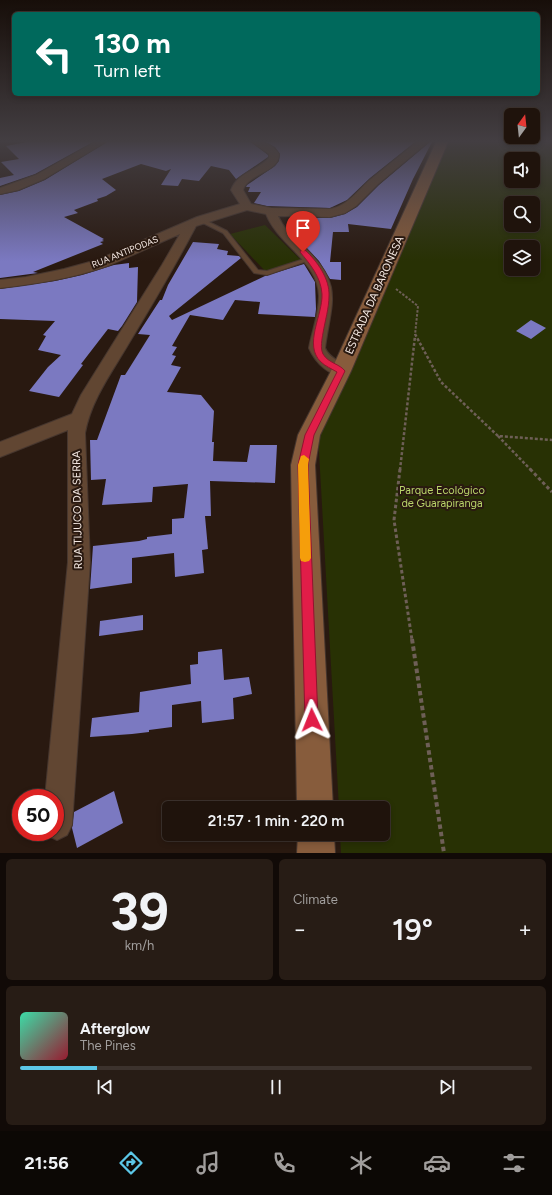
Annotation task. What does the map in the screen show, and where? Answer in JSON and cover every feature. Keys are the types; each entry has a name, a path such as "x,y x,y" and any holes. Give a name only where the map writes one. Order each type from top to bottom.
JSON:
{"main road":[{"name":"ESTRADA DA BARONESA","path":"315,801 303,465 310,435 341,371 425,182"},
{"path":"316,841 316,853"}],"street":[{"path":"0,191 31,182"},
{"path":"242,182 237,190 247,206 271,212 330,213 341,211 352,204 374,182"},
{"name":"RUA ANTIPODAS","path":"0,284 26,281 66,273 102,263 196,223 247,206"},
{"path":"271,212 272,218 280,229 310,259 318,270 326,296 317,348 324,361 341,371"},
{"name":"RUA TIJUCO DA SERRA","path":"60,789 79,562 76,434 79,418 90,395 196,223"},
{"path":"0,450 79,418"}],"lane":[{"path":"196,223 225,232 256,272 267,273 310,259"}],"path":[{"path":"382,279 418,306 394,520 444,853"},
{"path":"415,336 441,382 498,436 552,492"},
{"path":"498,436 552,440"}],"green space":[{"name":"Parque Ecológico de Guarapiranga","path":"427,182 504,182 504,188 540,188 540,182 552,182 552,853 341,853 340,841 390,841 390,801 339,801 318,434"},
{"path":"265,225 302,261 265,271 230,234"}],"building":[{"path":"0,182 12,182 0,186"},
{"path":"41,182 106,182 116,190 97,199 98,201 74,210 78,213 64,217 104,239 102,240 104,241 100,242 103,244 33,272 38,273 0,278 0,195 19,191"},
{"path":"163,182 180,182 178,186 161,185"},
{"path":"252,182 366,182 347,200 330,208 267,206 254,203 261,192 248,192 250,187 246,187"},
{"path":"383,182 412,182 391,229 348,224 349,232 333,232 330,262 341,262 341,280 330,279 319,261 304,245 306,237 308,237 311,218 330,218 345,214 357,207"},
{"path":"193,242 219,244 217,249 228,251 227,255 239,256 241,258 169,316 172,320 265,276 304,264 315,282 315,317 258,314 260,302 235,300 223,320 190,315 172,346 177,347 172,355 176,356 171,365 181,367 167,392 201,395 214,411 212,442 214,442 213,461 247,462 250,445 277,445 275,483 210,481 211,516 205,516 208,549 202,550 204,573 175,577 174,553 132,558 132,583 90,589 93,546 139,541 147,539 147,537 172,534 172,519 184,518 188,484 153,487 152,502 102,505 106,479 91,480 90,440 97,440 121,375 125,375 150,335 138,334 160,300 162,300 168,285"},
{"path":"129,263 129,268 138,267 137,302 122,326 118,331 108,329 81,364 83,365 59,397 29,391 48,367 61,355 38,350 46,336 43,335 55,321 0,319 0,289 55,281 82,275 114,265"},
{"path":"531,320 546,328 531,339 516,331"},
{"path":"143,615 143,630 99,636 100,621"},
{"path":"222,649 224,680 249,677 252,694 233,698 234,719 202,723 201,701 172,705 172,727 149,730 149,732 90,737 92,718 139,712 140,692 191,684 190,665 198,664 198,652"},
{"path":"114,791 123,823 77,848 72,828 74,812"}],"slow traffic":[{"path":"304,459 305,558"}],"route":[{"path":"303,252 318,270 326,296 317,348 324,361 341,371 310,435 303,465 312,720"}]}
